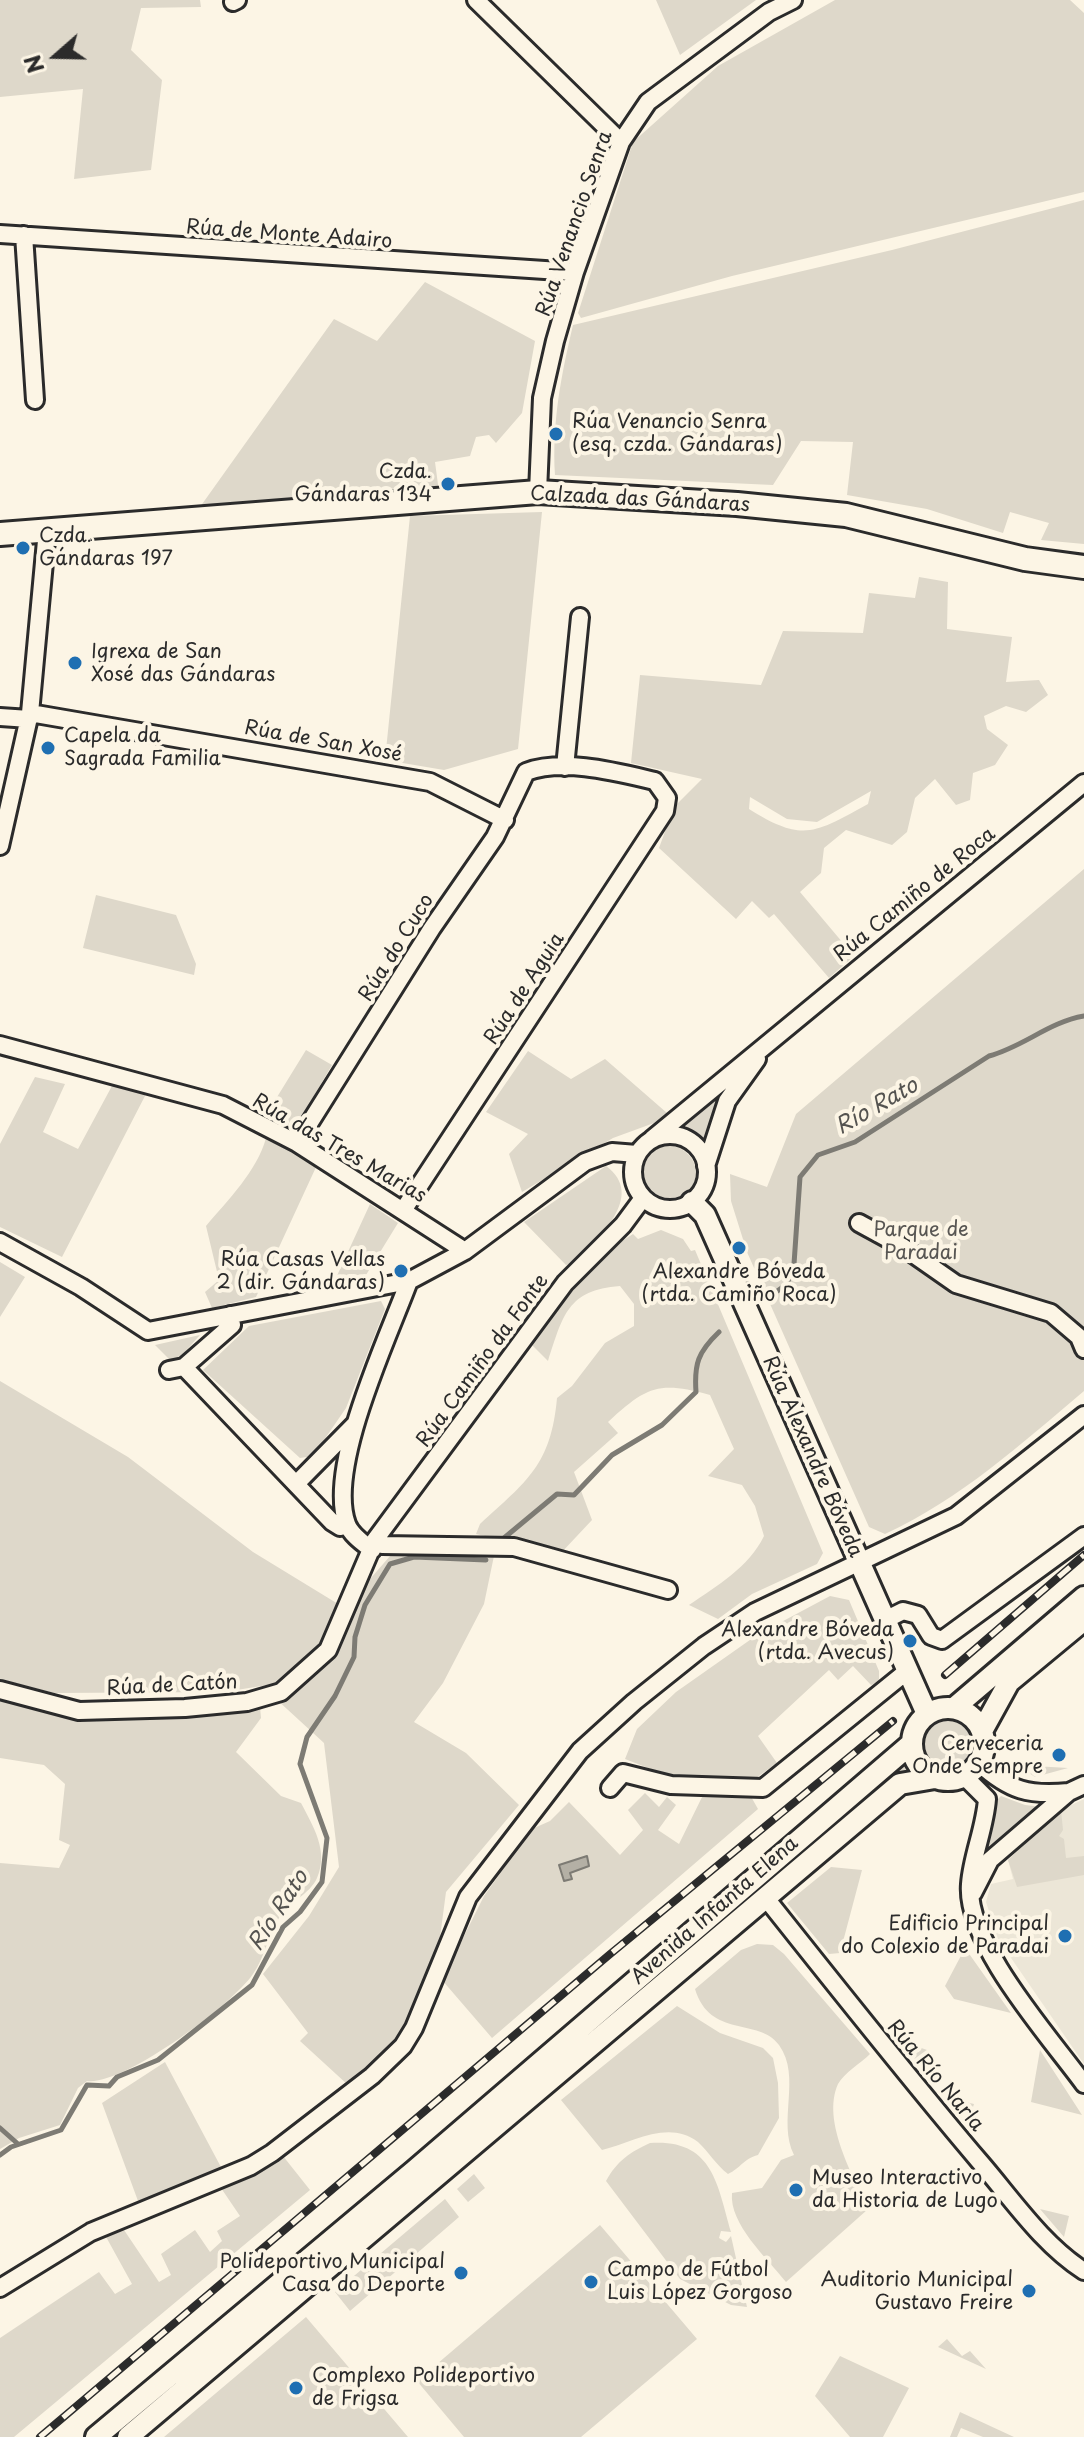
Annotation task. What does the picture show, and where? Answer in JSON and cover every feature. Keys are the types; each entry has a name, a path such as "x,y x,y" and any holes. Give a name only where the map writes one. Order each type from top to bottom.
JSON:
{"main road":[{"name":"Calzada das Gándaras","path":"0,534 538,492 737,504 846,515 1025,559 1084,567"}],"street":[{"path":"476,0 621,142"},
{"name":"Rúa Venancio Senra","path":"538,492 542,398 575,272 621,142 648,102 769,12 793,0"},
{"name":"Rúa de Monte Adairo","path":"0,234 444,266 575,272"},
{"path":"24,235 35,400"},
{"path":"0,846 30,716 47,530"},
{"path":"565,767 580,617"},
{"name":"Rúa de San Xosé","path":"0,717 30,716 430,782 505,820"},
{"name":"Rúa do Cuco","path":"297,1143 505,820 526,772 539,767 565,767"},
{"name":"Rúa de Aguia","path":"404,1209 665,811 667,798 663,788 655,781 565,767"},
{"name":"Rúa Camiño de Roca","path":"652,1139 1084,783"},
{"name":"Rúa Camiño de Roca","path":"706,1166 727,1101 772,1039"},
{"name":"Rúa das Tres Marias","path":"0,1045 223,1105 297,1143 465,1251"},
{"path":"663,1135 686,1139 703,1155 706,1166 703,1188 692,1202 671,1209 656,1207 643,1198 633,1177 637,1154 652,1139 663,1135"},
{"path":"0,1242 81,1287 145,1337 230,1315 409,1281 465,1251 585,1162 612,1152 637,1154"},
{"name":"Rúa Camiño da Fonte","path":"372,1550 565,1283 623,1225 643,1198"},
{"name":"Rúa Alexandre Bóveda","path":"692,1202 705,1215 927,1714"},
{"path":"859,1223 903,1247 956,1284 1051,1313 1079,1337 1084,1349"},
{"path":"409,1281 345,1459 342,1493 347,1525 372,1550 382,1545 514,1547 668,1590"},
{"path":"230,1315 232,1325 177,1368 332,1522 340,1527 347,1525"},
{"path":"0,2288 91,2232 251,2166 372,2076 403,2046 414,2028 462,1909 510,1840 580,1751 634,1702 704,1646 755,1612 956,1516 1084,1415"},
{"path":"296,1484 358,1420"},
{"path":"883,1621 903,1611 918,1615 931,1636 942,1640 1084,1536"},
{"name":"Rúa de Catón","path":"0,1690 79,1711 185,1708 247,1702 281,1692 328,1650 372,1550"},
{"path":"954,1708 969,1714 982,1731 984,1753 972,1770 947,1780 935,1778 918,1764 912,1743 914,1732 927,1714 954,1708 1084,1597"},
{"path":"982,1731 1009,1682 1084,1620"},
{"path":"610,1788 623,1773 671,1785 763,1788 906,1672"},
{"name":"Avenida Infanta Elena","path":"96,2437 294,2283 525,2087 912,1743"},
{"path":"972,1770 1036,1795 1076,1788"},
{"path":"972,1770 987,1799 970,1883 974,1923 987,1950 1084,2084"},
{"name":"Avenida Infanta Elena","path":"525,2087 765,1897 900,1784 935,1778"},
{"path":"970,1899 990,1860 1076,1788"},
{"name":"Rúa Río Narla","path":"765,1897 942,2118 1061,2256 1084,2271"},
{"name":"Avenida Infanta Elena","path":"128,2437 294,2283"}],"shaded area":[{"path":"1084,1799 1084,2064 998,1939 986,1902 991,1884 1013,1879 1008,1860 1061,1810"},
{"path":"587,1856 589,1866 570,1873 572,1879 564,1881 559,1865"}],"green space":[{"path":"0,0 200,0 201,7 141,8 131,50 162,80 151,170 74,179 83,89 0,97"},
{"path":"656,0 756,0 680,55"},
{"path":"835,0 1070,0 1084,13 1084,192 732,276 581,318 578,313 633,142 718,66"},
{"path":"1084,200 1084,544 1041,540 1049,523 1010,512 1003,533 927,509 847,495 853,442 801,441 773,485 555,475 558,399 573,325 892,250"},
{"path":"425,282 535,341 522,413 496,443 489,435 476,437 470,456 435,462 439,492 200,507 334,319 377,341"},
{"path":"542,512 518,749 444,770 385,760 410,516"},
{"path":"919,577 948,582 947,629 1012,637 1006,682 1039,680 1048,695 1026,712 1006,706 984,716 987,729 1008,745 995,765 973,773 970,800 956,805 935,779 915,798 907,832 892,845 846,830 824,848 821,873 800,892 854,956 829,978 774,914 769,918 752,901 736,919 659,848 674,807 702,779 631,763 640,675 761,685 783,631 863,633 869,593 915,598","holes":["871,791 868,804 835,822 809,830 783,827 749,809 750,797 787,819 817,822"]},
{"name":"Parque de Paradai","path":"1084,869 1084,1391 965,1487 885,1534 869,1527 747,1252 731,1201 730,1174 767,1187 796,1114"},
{"path":"96,895 176,915 196,964 194,975 83,948"},
{"path":"306,1050 332,1065 298,1123 288,1127 266,1115"},
{"path":"528,1051 571,1079 605,1059 667,1113 654,1123 613,1138 522,1192 509,1154 528,1134 486,1112"},
{"path":"35,1077 65,1084 43,1132 78,1149 113,1084 146,1094 62,1257 0,1227 0,1144"},
{"path":"731,1079 707,1142 676,1125"},
{"path":"266,1138 317,1165 256,1297 212,1308 205,1292 219,1280 206,1226 249,1173"},
{"path":"669,1146 688,1154 696,1173 688,1192 669,1200 650,1192 642,1173 650,1154"},
{"path":"606,1166 617,1178 622,1190 620,1203 614,1217 595,1242 575,1262 566,1265 524,1222"},
{"path":"370,1204 398,1223 366,1275 335,1280"},
{"path":"661,1230 683,1239 691,1251 695,1250 823,1553 817,1564 752,1594 718,1619 689,1605 741,1566 764,1536 755,1506 742,1485 708,1476 734,1449 710,1395 678,1388 654,1390 633,1401 608,1422 618,1433 574,1472 592,1520 561,1553 476,1534 480,1524 534,1470 549,1440 557,1398 572,1386 605,1343 634,1326 634,1304 620,1286 588,1293 570,1308 563,1319 548,1361 531,1344 602,1254 633,1234 638,1239"},
{"path":"0,1262 25,1277 0,1317"},
{"path":"381,1301 385,1309 346,1408 313,1456 300,1458 203,1370 249,1326"},
{"path":"200,1335 174,1364 155,1345"},
{"path":"0,1381 128,1457 253,1552 343,1607 323,1643 274,1684 224,1692 54,1693 0,1679"},
{"path":"440,1548 495,1551 484,1604 443,1683 414,1722 466,1753 519,1805 446,1892 439,1945 403,2032 381,2060 348,2085 300,2041 308,2033 263,1974 309,1916 339,1867 324,1743 275,1698 343,1635 364,1586 390,1556"},
{"path":"830,1596 849,1600 879,1671 879,1682 871,1685 853,1666 838,1680 829,1670 758,1736 777,1763 756,1778 679,1780 625,1759 637,1729 676,1692 757,1635"},
{"path":"0,1701 67,1717 116,1718 260,1707 261,1718 236,1752 281,1796 301,1803 318,1839 321,1858 314,1884 283,1913 261,1960 241,1988 201,2023 150,2058 104,2079 87,2081 78,2088 60,2125 19,2138 0,2149 0,1863 59,1868 70,1845 59,1840 65,1784 44,1765 0,1758"},
{"path":"948,1716 967,1724 975,1743 967,1762 948,1770 929,1762 921,1743 929,1724"},
{"path":"903,1764 909,1772 823,1840 818,1834"},
{"path":"1017,1765 1068,1768 1035,1777"},
{"path":"645,1793 659,1807 667,1797 676,1805 658,1830 679,1844 704,1793 749,1793 758,1809 492,2038 442,1980 484,1896 532,1829 550,1821 569,1802 620,1855 643,1830 628,1810"},
{"path":"1001,1796 1025,1805 1043,1807 980,1866 993,1804"},
{"path":"1061,1810 1063,1830 1059,1836 1064,1839 1066,1858 1084,1856 1084,1875 1017,1887 1008,1860"},
{"path":"831,1867 862,1870 840,1953 829,1954 787,1903"},
{"path":"757,1944 773,1945 784,1954 870,2054 841,2080 834,2099 836,2131 841,2148 867,2210 786,2282 736,2217 732,2193 762,2188 781,2160 794,2155 789,2142 789,2071 786,2058 779,2045 760,2031 712,2015 702,2005 695,1989 741,1950"},
{"path":"965,1948 1011,2013 954,1999 945,1986"},
{"path":"677,2006 720,2033 763,2048 773,2058 778,2083 779,2118 758,2155 728,2174 698,2142 686,2135 650,2135 602,2150 561,2100"},
{"path":"910,2044 927,2050 923,2069 906,2048"},
{"path":"1040,2050 1082,2115 1031,2102"},
{"path":"165,2062 222,2169 138,2201 102,2103"},
{"path":"945,2097 974,2104 967,2125"},
{"path":"650,2143 687,2148 708,2167 716,2181 731,2232 721,2231 719,2238 726,2242 731,2236 747,2307 731,2305 680,2279 606,2181 625,2158"},
{"path":"283,2156 310,2190 14,2437 0,2437 0,2338 99,2272 115,2294 132,2284 105,2235 122,2227 159,2282 171,2275 161,2254 195,2230 210,2252 222,2241 217,2231 240,2216 221,2188"},
{"path":"474,2174 485,2188 468,2202 457,2189"},
{"path":"445,2199 459,2217 350,2311 335,2292"},
{"path":"1040,2209 1069,2216 1064,2237"},
{"name":"Campo de Fútbol Luis López Gorgoso","path":"600,2225 697,2339 581,2437 464,2437 417,2381"},
{"name":"Complexo Polideportivo de Frigsa","path":"306,2317 408,2437 164,2437"},
{"path":"947,2339 962,2356 970,2351 986,2369 938,2347"},
{"path":"840,2356 909,2388 883,2437 850,2437 815,2396"},
{"path":"960,2412 1014,2437 983,2437 961,2428 957,2437 950,2437"}],"waterway":[{"name":"Río Rato","path":"776,1292 787,1284 794,1264 800,1177 818,1155 855,1142 989,1056 1084,1016"},
{"name":"Río Rato","path":"504,1538 557,1494 574,1495 612,1455 662,1425 696,1392 699,1359 719,1332"},
{"name":"Río Rato","path":"0,2155 11,2147 61,2130 87,2085 109,2086 117,2077 158,2060 252,1985 283,1927 300,1912 322,1882 327,1838 300,1764 307,1737 335,1696 354,1657 355,1637 365,1605 390,1564 414,1557 486,1560"},
{"path":"0,2128 18,2144"}],"railway":[{"path":"945,1675 1084,1555"},
{"path":"40,2437 609,1955 893,1721"}],"place":[{"name":"Rúa Venancio Senra (esq. czda. Gándaras)","path":"556,434"},
{"name":"Czda. Gándaras 134","path":"448,484"},
{"name":"Czda. Gándaras 197","path":"23,548"},
{"name":"Igrexa de San Xosé das Gándaras","path":"75,663"},
{"name":"Capela da Sagrada Familia","path":"48,748"},
{"name":"Alexandre Bóveda (rtda. Camiño Roca)","path":"739,1248"},
{"name":"Rúa Casas Vellas 2 (dir. Gándaras)","path":"401,1271"},
{"name":"Alexandre Bóveda (rtda. Avecus)","path":"910,1641"},
{"name":"Cerveceria Onde Sempre","path":"1059,1755"},
{"name":"Edificio Principal do Colexio de Paradai","path":"1065,1936"},
{"name":"Museo Interactivo da Historia de Lugo","path":"796,2190"},
{"name":"Polideportivo Municipal Casa do Deporte","path":"461,2273"},
{"name":"Campo de Fútbol Luis López Gorgoso","path":"591,2282"},
{"name":"Auditorio Municipal Gustavo Freire","path":"1029,2291"},
{"name":"Complexo Polideportivo de Frigsa","path":"296,2388"}]}
